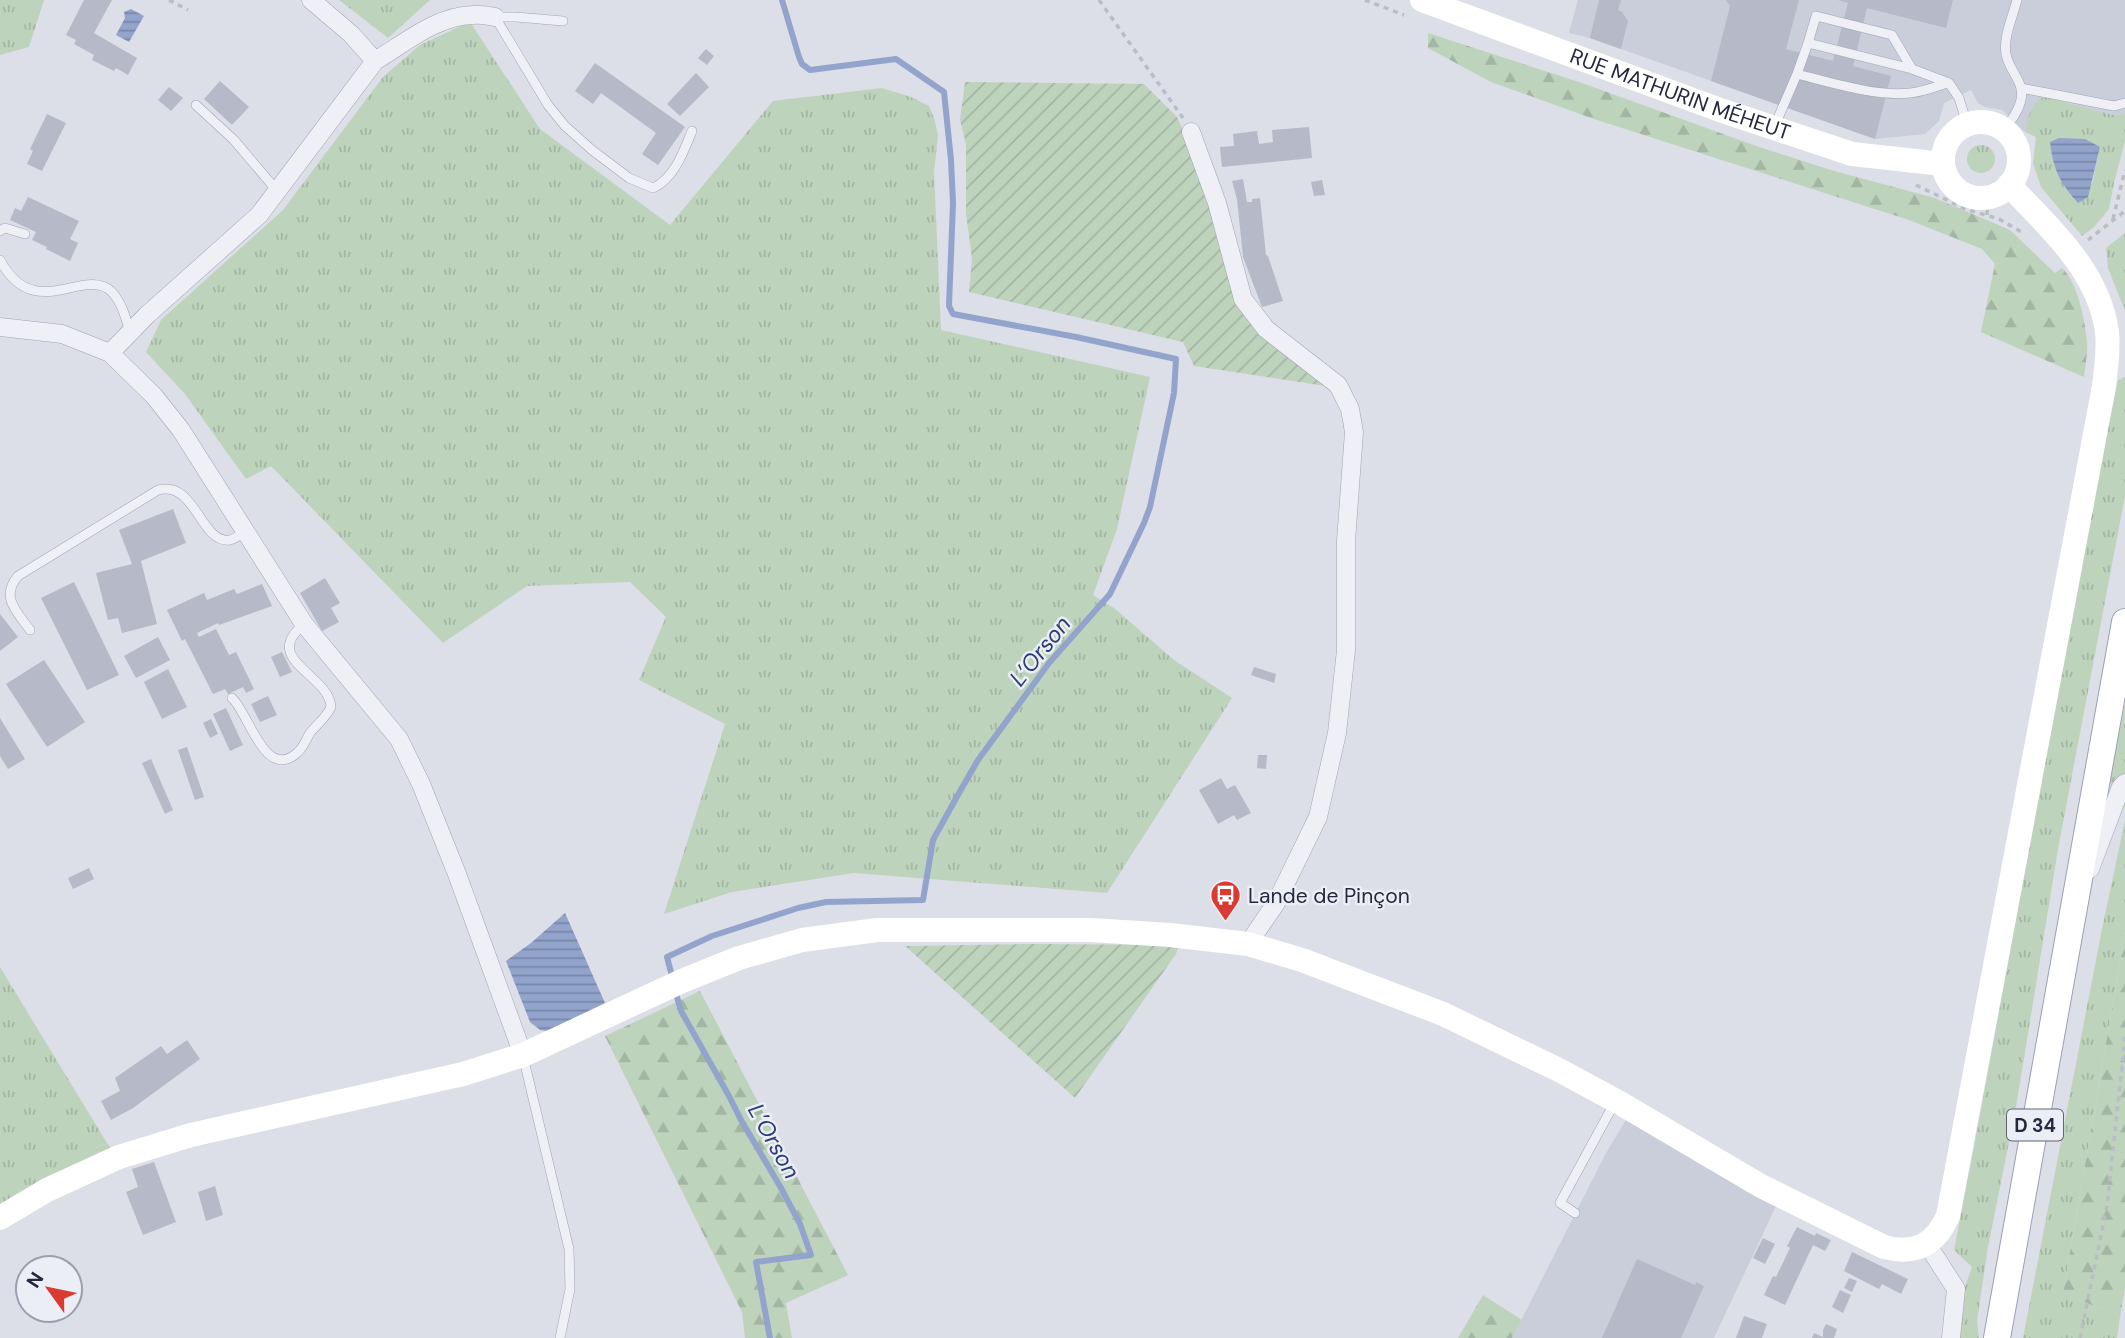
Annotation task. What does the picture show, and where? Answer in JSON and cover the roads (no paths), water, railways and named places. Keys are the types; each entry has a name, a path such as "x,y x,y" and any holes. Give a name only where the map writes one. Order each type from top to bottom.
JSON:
{"main road":[{"name":"D 34","path":"1997,1338 2125,621"}],"street":[{"path":"311,0 351,34 376,61"},
{"name":"RUE MATHURIN MÉHEUT","path":"1422,0 1720,110 1852,154 1943,164"},
{"path":"110,353 147,315 259,215 376,61 419,34 452,18 474,15 495,17"},
{"path":"0,1218 47,1190 119,1157 191,1135 463,1074 523,1055 739,958 802,940 877,930 1091,929 1248,944 1303,960 1443,1014 1559,1070 1761,1186 1841,1228 1894,1250 1917,1248 1927,1244 1937,1236 1948,1216 2105,386 2108,358 2103,313 2089,278 2072,253 1995,199 1964,194 1946,176 1943,164 1948,140 1967,124 1992,123 2012,138 2017,149 2016,174 1995,199"},
{"path":"1191,132 1217,203 1243,299 1266,329 1338,385 1350,410 1354,432 1346,541 1346,650 1336,733 1318,817 1276,903 1248,944"},
{"path":"0,327 62,334 110,353 155,396 181,430 304,624 398,739 421,784 457,874 523,1055"},
{"path":"2074,912 2121,787 2125,783"},
{"path":"1927,1244 1956,1289 1951,1338"}],"lane":[{"path":"2003,129 2012,121 2019,106 2021,88 2005,52 2017,0"},
{"path":"1774,128 1797,74 1816,16 1892,35 1912,69"},
{"path":"495,17 564,21"},
{"path":"495,17 548,105 565,126 629,177 653,188 660,186 679,160 692,131"},
{"path":"1808,43 1912,69 1949,83 1959,98 1967,124"},
{"path":"1797,74 1891,94 1912,93 1949,83"},
{"path":"2021,88 2114,106 2125,103"},
{"path":"196,105 234,140 278,192"},
{"path":"0,231 5,228 25,234"},
{"path":"0,260 20,284 33,291 51,292 80,286 106,288 117,299 130,332"},
{"path":"30,630 10,601 9,592 13,581 158,490 171,488 182,494 210,530 221,539 230,540 245,533"},
{"path":"232,698 241,708 261,747 269,755 286,759 298,752 331,707 322,687 296,663 289,650 292,636 304,624"},
{"path":"523,1055 569,1249 570,1289 560,1338"},
{"path":"1575,1213 1560,1203 1616,1101"}],"water":[{"path":"131,9 144,16 129,42 116,35 125,18 124,12"},
{"path":"2059,138 2085,139 2100,147 2088,197 2078,203 2066,189 2055,168 2050,142"},
{"path":"565,913 605,1003 547,1031 540,1030 530,1022 506,961"}],"waterway":[{"name":"L’Orson","path":"673,980 667,957 712,936 798,908 826,902 923,900 933,840 978,760 1049,663 1110,594 1150,507 1174,393 1176,359 953,314 949,306 953,203 944,92 896,59 810,70 802,64 799,57 782,0"},
{"name":"L’Orson","path":"675,990 681,1011 800,1224 811,1255 756,1262 770,1338"}],"place":[{"name":"Lande de Pinçon","path":"1225,923"}]}
